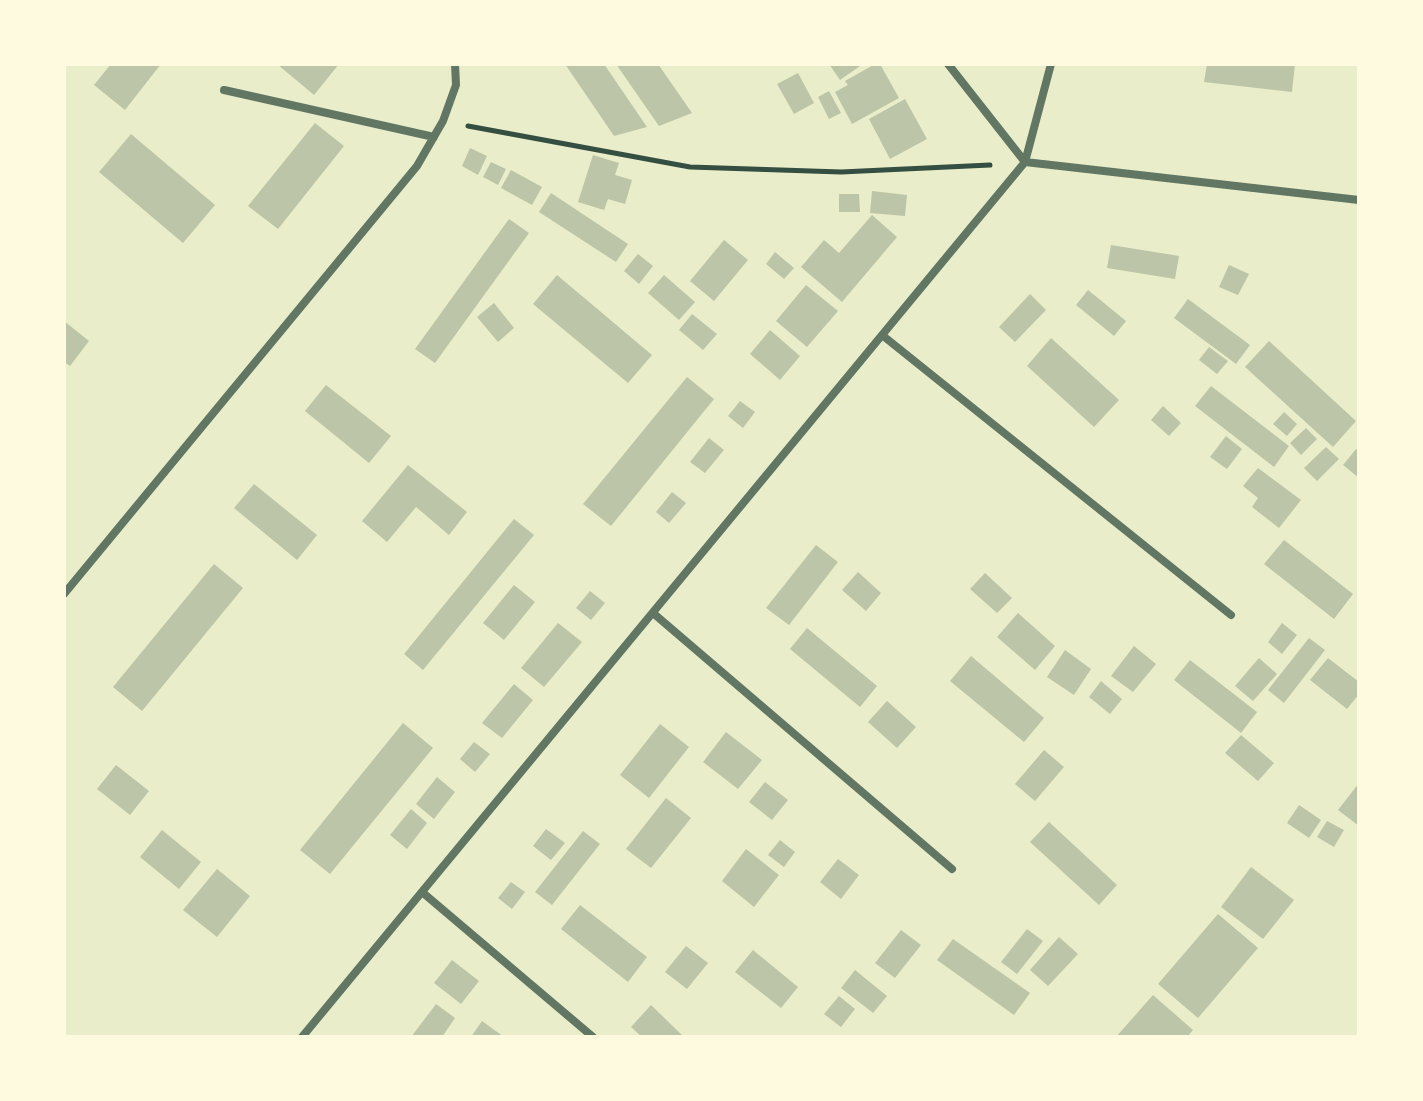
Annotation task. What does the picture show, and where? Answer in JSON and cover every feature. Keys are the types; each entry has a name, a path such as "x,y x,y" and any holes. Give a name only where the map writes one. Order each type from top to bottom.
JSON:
{"street":[{"path":"64,594 417,166 443,121 456,85 455,64"},
{"path":"948,64 1025,162 1359,200"},
{"path":"302,1037 1025,162 1051,64"},
{"path":"224,90 434,137"},
{"path":"882,335 1231,615"},
{"path":"653,613 952,869"},
{"path":"422,892 593,1037"}],"path":[{"path":"443,121 690,167 841,172 1025,162"}],"building":[{"path":"111,64 161,64 125,110 94,85"},
{"path":"277,64 339,64 314,95"},
{"path":"565,64 604,64 647,127 614,136"},
{"path":"616,64 658,64 692,113 659,126"},
{"path":"829,64 863,64 840,80"},
{"path":"880,64 899,98 852,124 835,92 848,85 845,81"},
{"path":"1207,64 1295,64 1292,92 1204,82"},
{"path":"798,73 814,103 794,114 777,84"},
{"path":"829,91 841,113 829,119 818,97"},
{"path":"905,99 927,139 890,159 869,119"},
{"path":"315,123 344,146 278,229 248,206"},
{"path":"131,134 215,205 183,243 99,172"},
{"path":"470,148 487,156 478,175 462,166"},
{"path":"593,155 619,163 615,175 632,180 625,204 608,199 604,210 578,202"},
{"path":"491,162 506,169 498,185 483,177"},
{"path":"511,170 542,187 532,205 501,188"},
{"path":"872,191 907,195 905,216 870,213"},
{"path":"551,193 628,244 616,262 539,212"},
{"path":"839,194 859,194 860,212 839,212"},
{"path":"872,215 897,237 842,302 801,267 824,240 839,253"},
{"path":"509,219 529,233 435,363 415,349"},
{"path":"724,240 748,260 714,301 690,281"},
{"path":"1111,245 1179,256 1175,279 1107,268"},
{"path":"775,252 794,268 784,279 766,264"},
{"path":"638,254 653,266 639,284 624,271"},
{"path":"1229,265 1249,274 1238,295 1219,287"},
{"path":"557,275 652,355 628,383 533,304"},
{"path":"664,275 695,302 679,320 648,293"},
{"path":"806,285 838,311 807,347 776,321"},
{"path":"1088,290 1126,321 1114,336 1076,305"},
{"path":"1030,294 1046,310 1015,342 999,327"},
{"path":"1188,299 1250,345 1236,364 1174,318"},
{"path":"494,303 514,328 498,342 477,317"},
{"path":"692,314 717,334 703,350 679,330"},
{"path":"64,321 89,341 70,366 64,362"},
{"path":"770,330 800,356 780,380 750,354"},
{"path":"1051,338 1119,400 1094,427 1027,366"},
{"path":"1269,341 1356,421 1333,447 1245,367"},
{"path":"1209,347 1228,361 1217,374 1199,360"},
{"path":"687,377 714,399 611,526 583,504"},
{"path":"326,385 391,436 369,463 305,411"},
{"path":"1211,386 1289,446 1274,467 1195,406"},
{"path":"740,401 755,412 743,428 728,416"},
{"path":"1163,406 1181,423 1169,436 1151,420"},
{"path":"1284,412 1297,424 1287,436 1273,424"},
{"path":"1306,428 1317,439 1301,455 1290,443"},
{"path":"1226,436 1242,449 1227,469 1210,457"},
{"path":"709,438 724,450 705,473 690,462"},
{"path":"1326,447 1339,459 1317,481 1304,468"},
{"path":"1356,449 1359,451 1359,478 1343,465"},
{"path":"408,465 467,512 449,535 416,507 387,542 362,521"},
{"path":"1258,468 1301,500 1279,528 1252,507 1258,498 1243,486"},
{"path":"254,484 317,535 297,560 234,508"},
{"path":"672,492 686,503 669,523 656,512"},
{"path":"514,519 534,535 423,670 404,654"},
{"path":"1284,540 1353,594 1334,619 1264,564"},
{"path":"816,545 838,562 789,625 766,608"},
{"path":"214,564 243,588 142,711 113,687"},
{"path":"858,572 881,593 866,611 842,590"},
{"path":"985,573 1012,598 997,613 970,589"},
{"path":"514,585 535,602 504,640 483,623"},
{"path":"590,591 605,603 591,620 576,608"},
{"path":"1018,613 1055,646 1035,670 997,637"},
{"path":"558,623 582,642 544,687 521,668"},
{"path":"1282,623 1297,635 1282,654 1268,642"},
{"path":"807,628 877,686 860,707 790,649"},
{"path":"1309,638 1325,650 1284,703 1268,690"},
{"path":"1134,646 1156,664 1133,692 1111,676"},
{"path":"1065,650 1091,669 1074,695 1047,677"},
{"path":"971,656 1044,718 1024,742 950,681"},
{"path":"1259,658 1277,674 1253,701 1235,686"},
{"path":"1328,658 1359,682 1359,694 1347,709 1310,680"},
{"path":"1190,660 1257,712 1241,733 1174,680"},
{"path":"1101,681 1122,699 1110,714 1089,697"},
{"path":"514,684 533,700 502,738 482,723"},
{"path":"887,701 916,727 897,748 868,722"},
{"path":"403,723 433,748 330,874 300,850"},
{"path":"660,724 689,747 649,798 620,775"},
{"path":"726,732 762,760 738,789 703,762"},
{"path":"1241,735 1274,763 1258,781 1225,753"},
{"path":"474,742 490,754 475,772 460,759"},
{"path":"1044,750 1064,767 1035,801 1015,784"},
{"path":"116,765 149,791 130,815 97,789"},
{"path":"437,777 455,792 434,819 416,804"},
{"path":"765,782 788,800 772,820 749,802"},
{"path":"1359,783 1359,826 1338,810"},
{"path":"666,798 691,818 651,868 626,849"},
{"path":"1299,805 1321,820 1309,838 1287,823"},
{"path":"411,809 427,823 407,849 390,835"},
{"path":"1327,821 1344,830 1334,847 1317,837"},
{"path":"1049,822 1117,885 1099,905 1030,842"},
{"path":"546,829 565,843 551,860 533,846"},
{"path":"162,830 201,862 179,889 140,857"},
{"path":"583,831 600,844 552,905 535,892"},
{"path":"780,840 795,852 784,867 768,855"},
{"path":"746,849 779,875 754,907 722,881"},
{"path":"838,859 859,875 841,899 820,882"},
{"path":"1251,867 1294,900 1263,939 1221,907"},
{"path":"217,869 250,896 217,937 183,910"},
{"path":"511,882 525,892 512,909 498,898"},
{"path":"580,905 647,957 628,982 561,929"},
{"path":"1218,914 1258,948 1198,1018 1158,984"},
{"path":"1027,929 1043,941 1017,974 1001,962"},
{"path":"901,930 921,945 895,978 875,963"},
{"path":"1059,937 1078,954 1048,986 1030,970"},
{"path":"953,939 1030,993 1014,1015 937,960"},
{"path":"686,946 708,963 687,989 665,972"},
{"path":"753,950 798,987 781,1008 735,972"},
{"path":"452,960 479,981 461,1004 434,983"},
{"path":"855,970 887,996 873,1013 841,988"},
{"path":"1153,995 1193,1030 1187,1037 1116,1037"},
{"path":"839,996 855,1009 841,1027 824,1014"},
{"path":"436,1004 455,1018 442,1037 411,1037"},
{"path":"651,1005 684,1037 642,1037 631,1027"},
{"path":"482,1021 504,1037 471,1037"}]}
